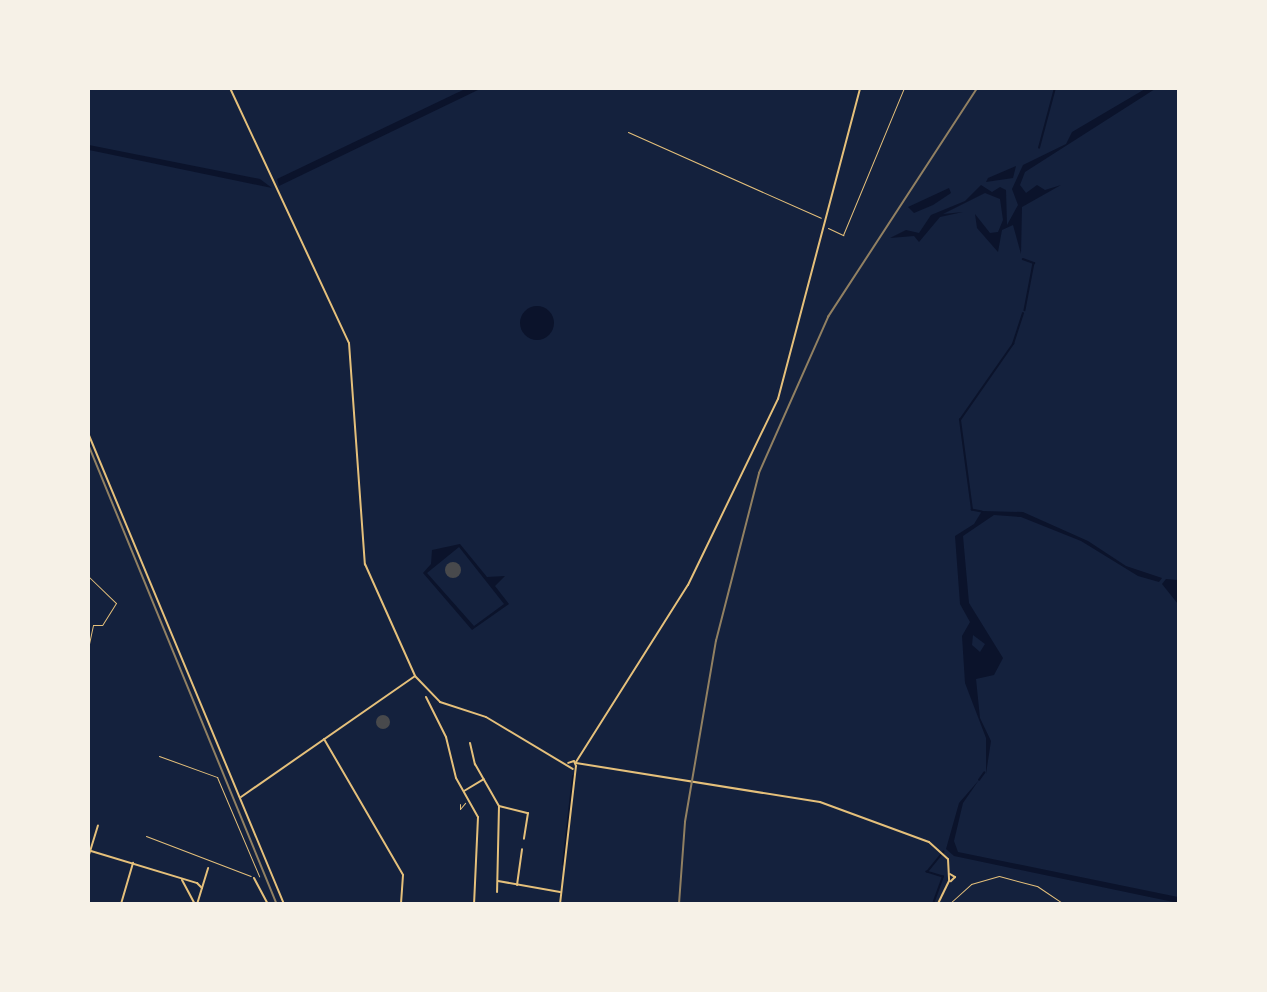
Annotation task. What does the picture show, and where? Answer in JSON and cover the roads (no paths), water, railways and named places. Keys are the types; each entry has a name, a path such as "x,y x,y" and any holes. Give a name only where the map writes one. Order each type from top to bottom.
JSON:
{"street":[{"path":"230,88 349,343 365,564 415,676 440,702 486,717 573,769"},
{"path":"560,903 573,769 688,585 771,415 861,88"},
{"path":"88,433 284,903"},
{"path":"241,797 415,676"},
{"path":"426,697 464,791 478,817 474,903"},
{"path":"324,740 403,875 401,903"},
{"path":"470,743 484,779 499,806 497,892"},
{"path":"568,764 576,763 832,805 936,845 947,855 949,881 938,903"},
{"path":"464,791 484,779"},
{"path":"499,806 528,813 524,839"},
{"path":"88,858 98,825"},
{"path":"517,885 522,849"},
{"path":"91,851 180,878 202,888"},
{"path":"121,903 133,863"},
{"path":"196,903 208,868"},
{"path":"949,881 955,878 950,874"},
{"path":"180,878 196,903"},
{"path":"254,878 259,879 268,903"},
{"path":"498,881 560,892"}],"water":[{"path":"465,89 480,89 279,186 277,179"},
{"path":"1145,89 1155,89 1025,172 1020,185 1026,193 1037,185 1045,190 1061,185 1022,207 1021,254 1013,225 1002,230 998,252 977,228 975,214 990,233 998,232 1003,220 1000,199 985,193 943,214 963,212 940,217 919,242 914,236 890,238 906,230 919,233 931,215 965,201 981,185 992,192 1000,187 1006,190 1007,225 1018,205 1012,189 1023,165 1066,144 1072,132"},
{"path":"89,145 260,179 272,188 89,150"},
{"path":"1016,166 1013,178 986,182 988,178"},
{"path":"949,188 951,193 933,205 914,213 908,207"},
{"path":"537,306 549,311 554,323 549,335 537,340 525,335 520,323 525,311"},
{"path":"982,511 1023,512 1088,541 1126,566 1162,578 1159,582 1138,576 1081,541 1021,517 994,515 963,536 969,603 1003,658 994,675 976,679 980,718 991,741 986,774 986,738 965,683 962,636 970,622 960,604 955,536 974,524","holes":["973,635 985,644 980,652 972,645"]},
{"path":"460,544 487,577 505,576 495,586 509,604 472,630 423,573 431,564 432,550","holes":["459,547 504,604 474,626 427,573"]},
{"path":"1166,579 1178,580 1178,604 1162,584"},
{"path":"979,780 963,803 954,841 958,852 1178,897 1178,903 954,856 946,849 959,803"}],"waterway":[{"path":"1039,148 1055,88"},
{"path":"1023,259 1034,263 1025,310"},
{"path":"982,512 972,510 960,420 1013,344 1023,314"},
{"path":"979,780 984,773"},
{"path":"563,865 573,777"},
{"path":"933,904 943,877 927,872 943,852"}],"railway":[{"path":"679,904 685,822 716,641 759,473 828,317 977,88"},
{"path":"88,443 277,904"}]}
